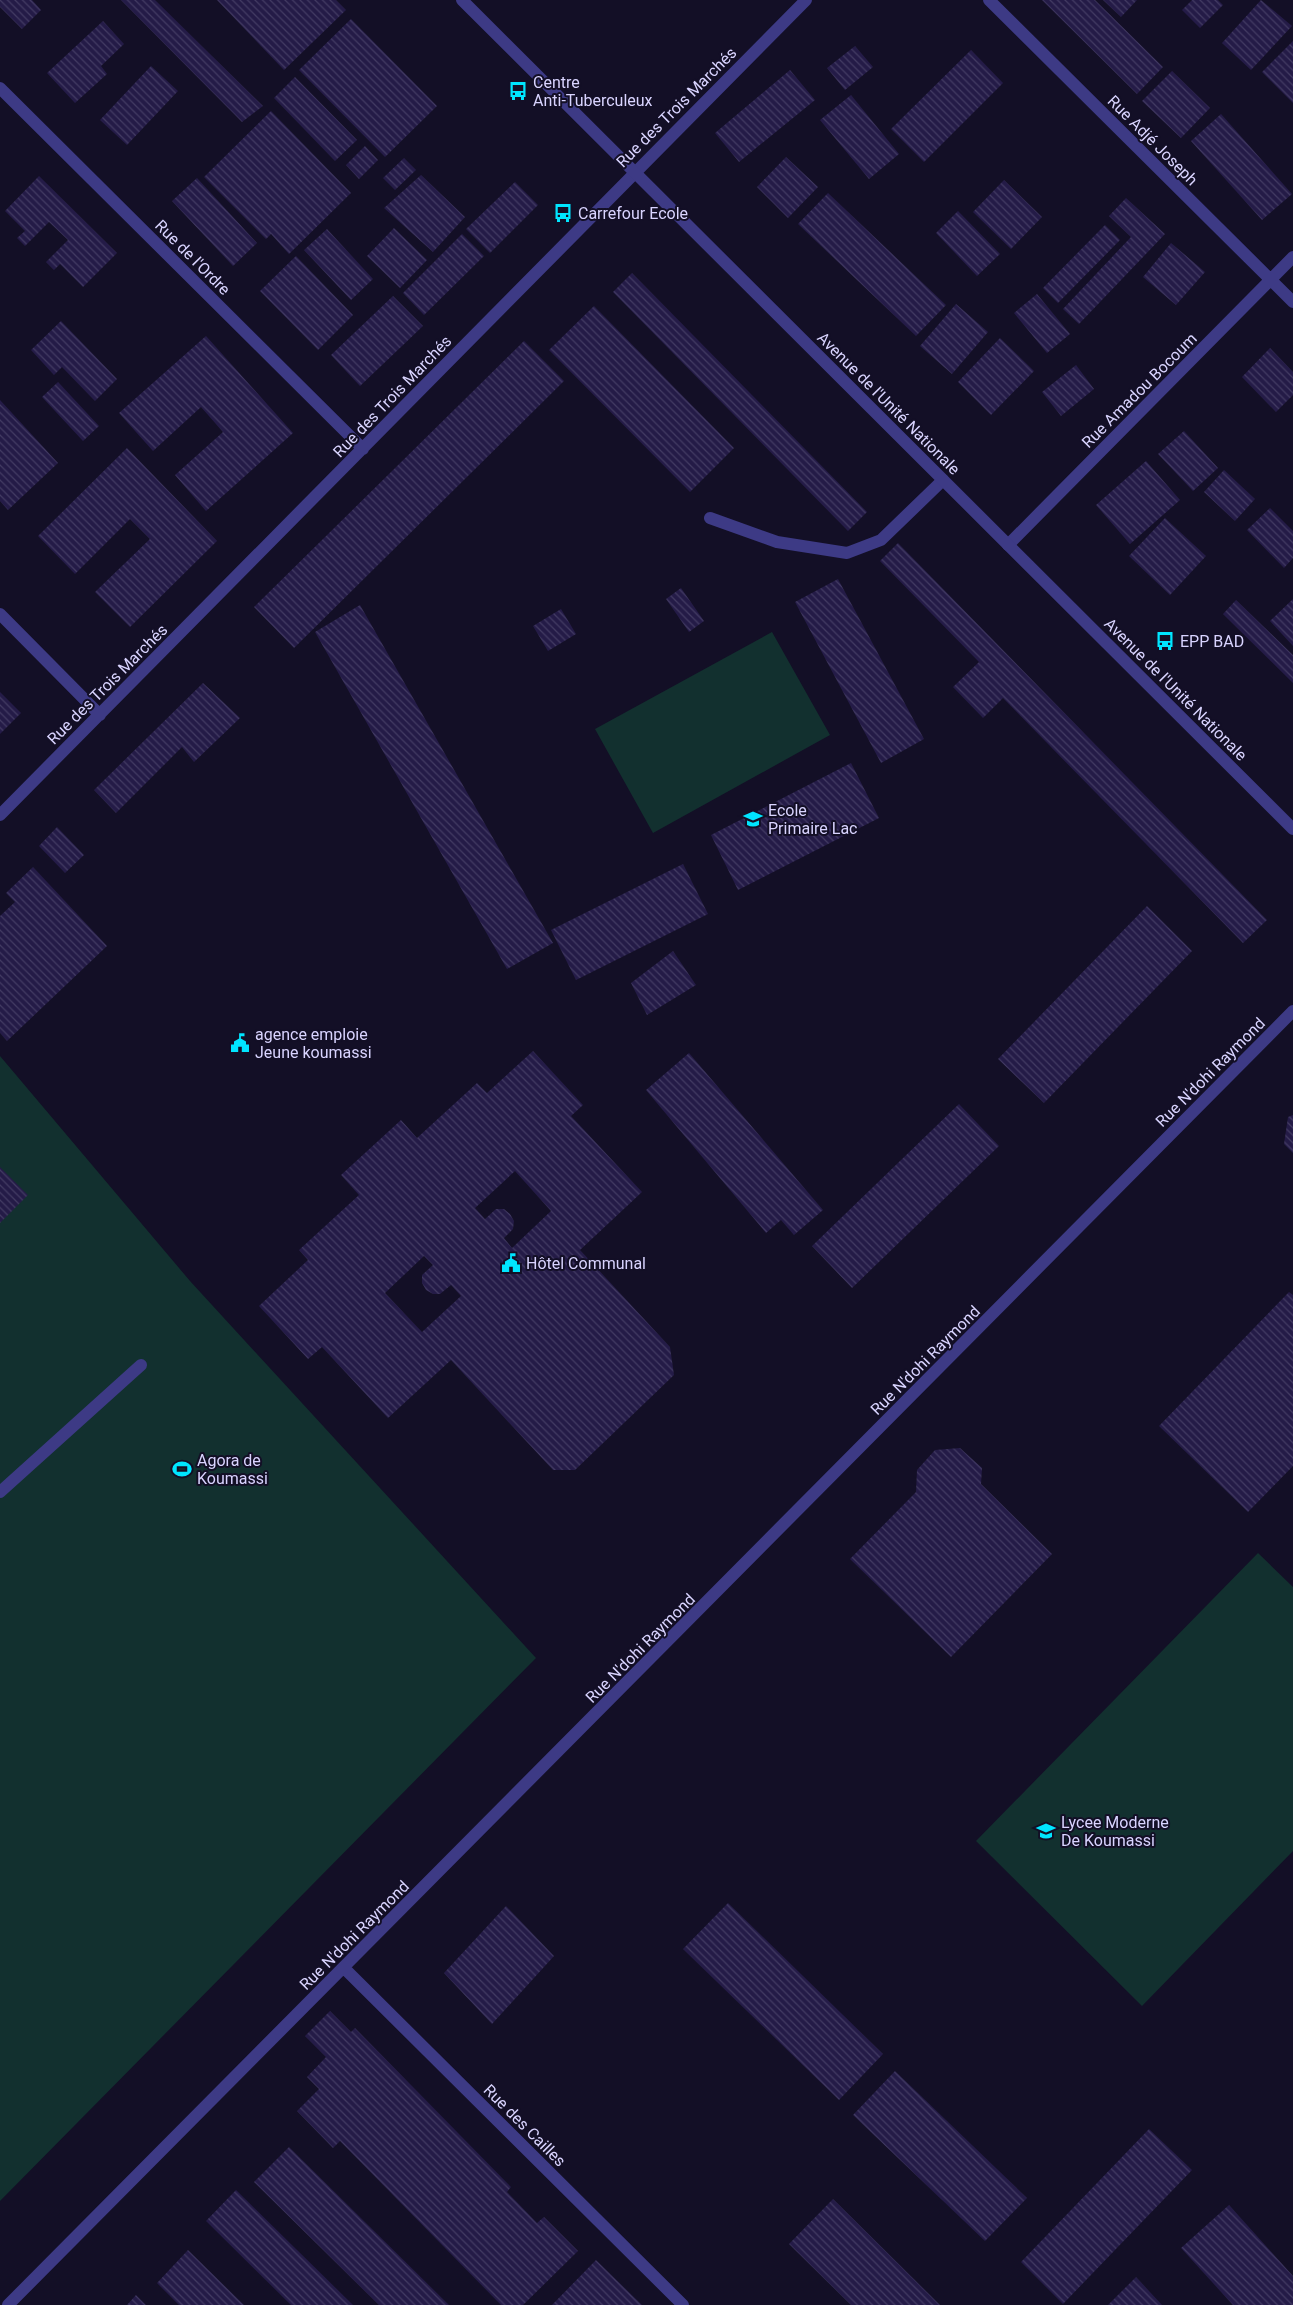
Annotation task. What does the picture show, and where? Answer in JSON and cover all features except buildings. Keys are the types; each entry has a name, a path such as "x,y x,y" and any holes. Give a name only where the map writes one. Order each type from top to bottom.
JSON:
{"street":[{"name":"Avenue de l'Unité Nationale","path":"462,0 1293,829"},
{"name":"Rue des Trois Marchés","path":"0,815 806,0"},
{"name":"Rue Adjé Joseph","path":"989,0 1293,302"},
{"name":"Rue de l'Ordre","path":"0,88 363,449"},
{"name":"Rue Amadou Bocoum","path":"1008,545 1293,257"},
{"path":"710,518 777,542 847,553 881,540 943,480"},
{"path":"0,614 100,715"},
{"name":"Rue N'dohi Raymond","path":"8,2305 1293,1011"},
{"path":"0,1492 140,1364"},
{"name":"Rue des Cailles","path":"344,1968 683,2305"}],"green space":[{"path":"772,632 830,735 653,833 595,729"},
{"name":"Agora de Koumassi","path":"0,1056 190,1281 536,1658 0,2201"},
{"path":"1258,1553 1293,1587 1293,1851 1142,2006 976,1841"}],"place":[{"name":"Centre Anti-Tuberculeux","path":"518,91"},
{"name":"Carrefour Ecole","path":"563,213"},
{"name":"EPP BAD","path":"1165,641"},
{"name":"Ecole Primaire Lac","path":"753,819"},
{"name":"agence emploie Jeune koumassi","path":"240,1043"},
{"name":"Hôtel Communal","path":"511,1263"},
{"name":"Agora de Koumassi","path":"182,1469"},
{"name":"Lycee Moderne De Koumassi","path":"1046,1831"}]}
